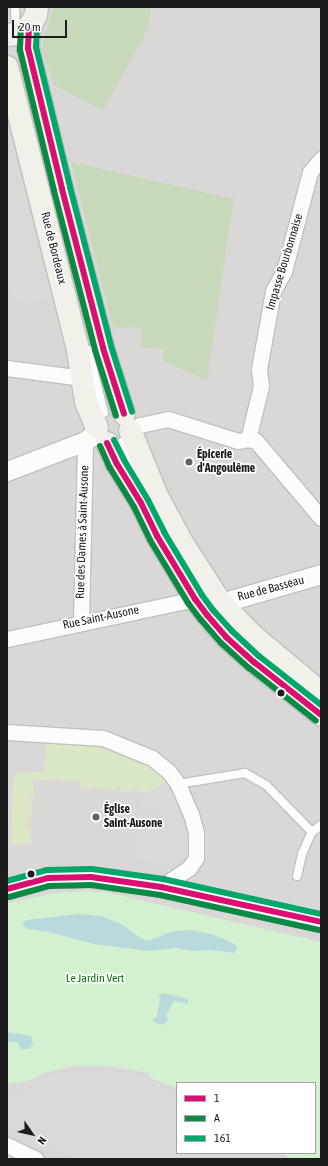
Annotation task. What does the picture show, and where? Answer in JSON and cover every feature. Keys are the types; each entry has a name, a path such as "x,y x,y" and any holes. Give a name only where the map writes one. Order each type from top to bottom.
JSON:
{"main road":[{"name":"Rue de Bordeaux","path":"37,7 36,15 17,32 28,48 62,190 103,348 108,430 124,478 141,503 157,536 195,599 226,637 254,662 321,715"},
{"name":"Rue de Bordeaux","path":"7,67 78,344 86,402 157,496 181,541 221,603 252,635 321,693"}],"street":[{"name":"Impasse Bourbonnaise","path":"248,439 261,386 259,369 273,291 284,271 310,172 321,159"},
{"path":"7,368 82,378"},
{"path":"7,471 108,430 168,420 238,440 248,439 256,441 321,518"},
{"name":"Rue des Dames à Saint-Ausone","path":"81,622 108,430"},
{"name":"Rue de Basseau","path":"221,603 321,574"},
{"name":"Rue Saint-Ausone","path":"7,639 81,622 195,599"},
{"path":"7,732 103,738 152,758 169,772 178,784 191,814 196,833 196,858 189,868 177,878 161,887"},
{"path":"7,889 48,878 90,877 161,887 321,922"},
{"path":"7,1145 33,1159"}],"lane":[{"path":"15,7 17,32"},
{"path":"58,265 81,322 108,430"},
{"path":"178,784 245,773 266,785 312,832"},
{"path":"297,876 302,854 312,832 321,825"}],"shaded area":[{"path":"7,7 321,7 321,1159 7,1159"},
{"path":"15,153 53,297 27,303 14,300 7,275 7,154"},
{"path":"166,783 173,788 183,814 187,847 183,860 177,865 135,859 138,845 140,845 140,842 137,841 138,831 141,829 160,829 162,811 160,809 142,808 140,806 140,796"},
{"path":"75,1070 109,1070 145,1077 176,1095 176,1154 276,1154 284,1159 81,1159 7,1126 7,1102 45,1077"}],"green space":[{"path":"54,7 151,7 149,27 103,111 54,85 42,49 43,40"},
{"path":"71,162 234,199 207,380 163,361 164,349 141,347 142,328 113,327"},
{"path":"47,740 60,740 118,752 151,766 166,776 173,788 166,783 144,793 140,790 140,792 138,792 137,787 135,787 133,792 132,790 130,792 120,791 120,788 118,788 117,791 108,790 108,787 106,789 96,789 96,786 93,786 93,788 83,788 81,785 83,782 81,781 60,781 60,779 56,778 54,781 34,779 34,795 32,798 29,798 29,801 32,802 31,822 28,822 27,825 31,828 31,844 11,845 13,783 16,773 44,772"},
{"name":"Le Jardin Vert","path":"88,891 110,893 321,942 321,1159 291,1159 283,1154 316,1154 316,1082 176,1082 176,1088 150,1078 150,1073 107,1066 75,1066 44,1073 32,1080 7,1084 7,903 56,893"}],"water":[{"path":"78,914 101,916 121,924 142,939 149,941 169,932 190,930 211,934 236,945 237,949 234,953 211,950 195,951 176,948 149,951 94,944 49,932 27,929 23,926 24,922 27,920"},
{"path":"163,993 188,999 188,1004 174,1001 166,1015 168,1021 161,1025 152,1021 157,1016 160,1000 159,996"},
{"path":"7,1032 31,1036 33,1044 29,1049 21,1049 18,1042 7,1042"}],"transit line":[{"name":"A","path":"21,28 20,50 54,191 95,350 116,416"},
{"name":"1","path":"29,28 28,48 62,189 103,348 124,414"},
{"name":"161","path":"37,28 36,47 70,187 111,346 132,412"},
{"name":"161","path":"114,440 148,500 164,532 202,595 213,610 232,631 259,656 321,705"},
{"name":"1","path":"107,443 117,464 141,503 157,536 195,599 207,615 226,637 254,662 321,715"},
{"name":"A","path":"100,446 110,468 134,507 150,540 188,603 201,620 221,643 249,668 316,721"},
{"name":"161","path":"7,881 47,870 92,869 163,879 321,914"},
{"name":"1","path":"7,889 48,878 91,877 161,887 321,922"},
{"name":"A","path":"9,897 49,886 91,885 160,895 319,930"}],"place":[{"name":"Épicerie d'Angoulême","path":"189,462"},
{"name":"Église Saint-Ausone","path":"96,817"}]}
